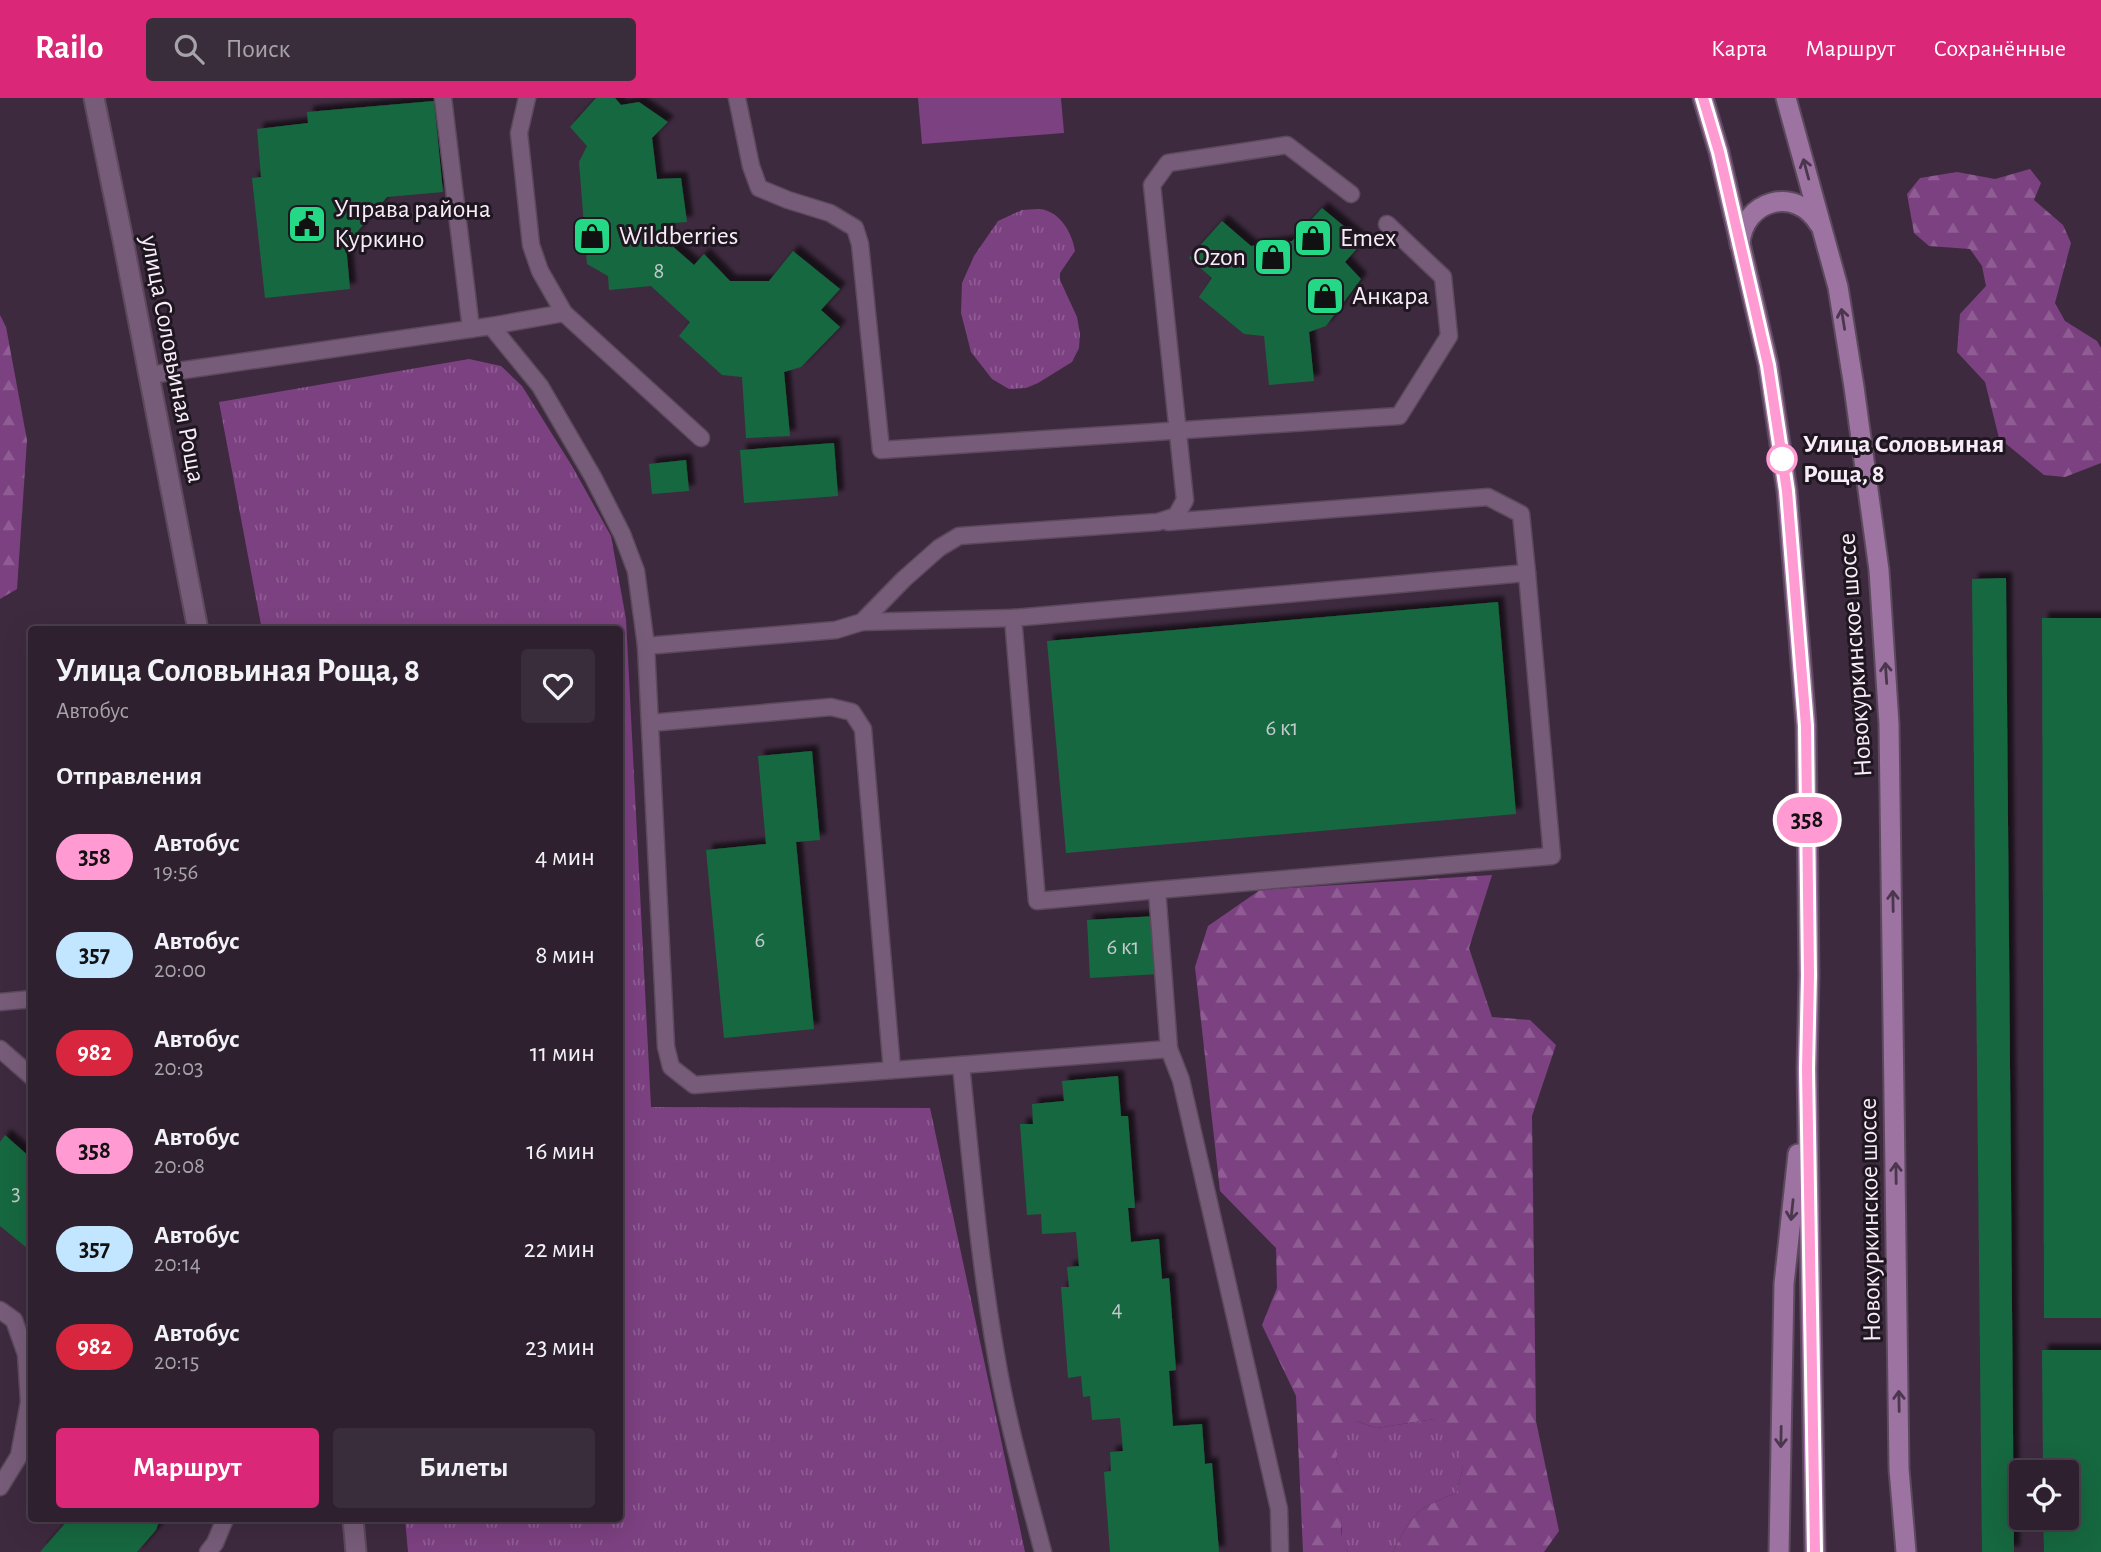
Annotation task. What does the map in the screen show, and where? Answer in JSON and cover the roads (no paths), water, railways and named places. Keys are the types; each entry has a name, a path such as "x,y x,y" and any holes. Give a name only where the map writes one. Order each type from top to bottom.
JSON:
{"main road":[{"name":"Новокуркинское шоссе","path":"1703,98 1719,152 1768,365 1787,491 1798,617 1806,726 1809,975 1807,1069 1815,1552"},
{"name":"Новокуркинское шоссе","path":"1786,98 1838,287 1877,557 1889,724 1899,1469 1895,1552"},
{"path":"1741,253 1740,238 1745,224 1759,208 1773,202 1788,202 1808,210 1818,221 1824,235"},
{"name":"Новокуркинское шоссе","path":"1779,1552 1784,1284 1807,1069"},
{"name":"Новокуркинское шоссе","path":"1899,1469 1906,1552"}],"street":[{"name":"улица Соловьиная Роща","path":"94,98 197,626"},
{"path":"353,1522 356,1552"}],"lane":[{"path":"443,98 471,329"},
{"path":"527,98 519,133 531,245 540,271 564,313 701,438"},
{"path":"737,98 751,166 759,188 830,213 855,228 860,244 881,450 1399,416 1449,336 1443,277 1387,224"},
{"path":"1158,522 1176,516 1185,500 1152,185 1168,163 1287,145 1351,194"},
{"path":"150,375 564,313"},
{"path":"491,326 540,386 593,477 622,534 636,571 646,646 666,1047 671,1067 694,1085 1170,1049"},
{"path":"862,622 904,579 939,548 959,536 1488,496 1521,514 1552,856 1037,901 1013,618"},
{"path":"646,646 836,630 862,622 1013,618 1527,573"},
{"path":"650,723 831,707 852,712 863,729 892,1070"},
{"path":"1157,891 1170,1049 1181,1080 1279,1509 1280,1552"},
{"path":"0,1002 28,999"},
{"path":"0,1049 28,1074"},
{"path":"961,1065 983,1267 996,1358 1044,1552"},
{"path":"0,1310 13,1320 26,1354 28,1386"},
{"path":"0,1487 19,1456 28,1407"},
{"path":"208,1552 224,1522"}],"place":[{"name":"Управа района Куркино","path":"307,224"},
{"name":"Wildberries","path":"592,236"},
{"name":"Emex","path":"1313,238"},
{"name":"Ozon","path":"1273,257"},
{"name":"Анкара","path":"1325,296"},
{"name":"Улица Соловьиная Роща, 8","path":"1782,459"}]}
